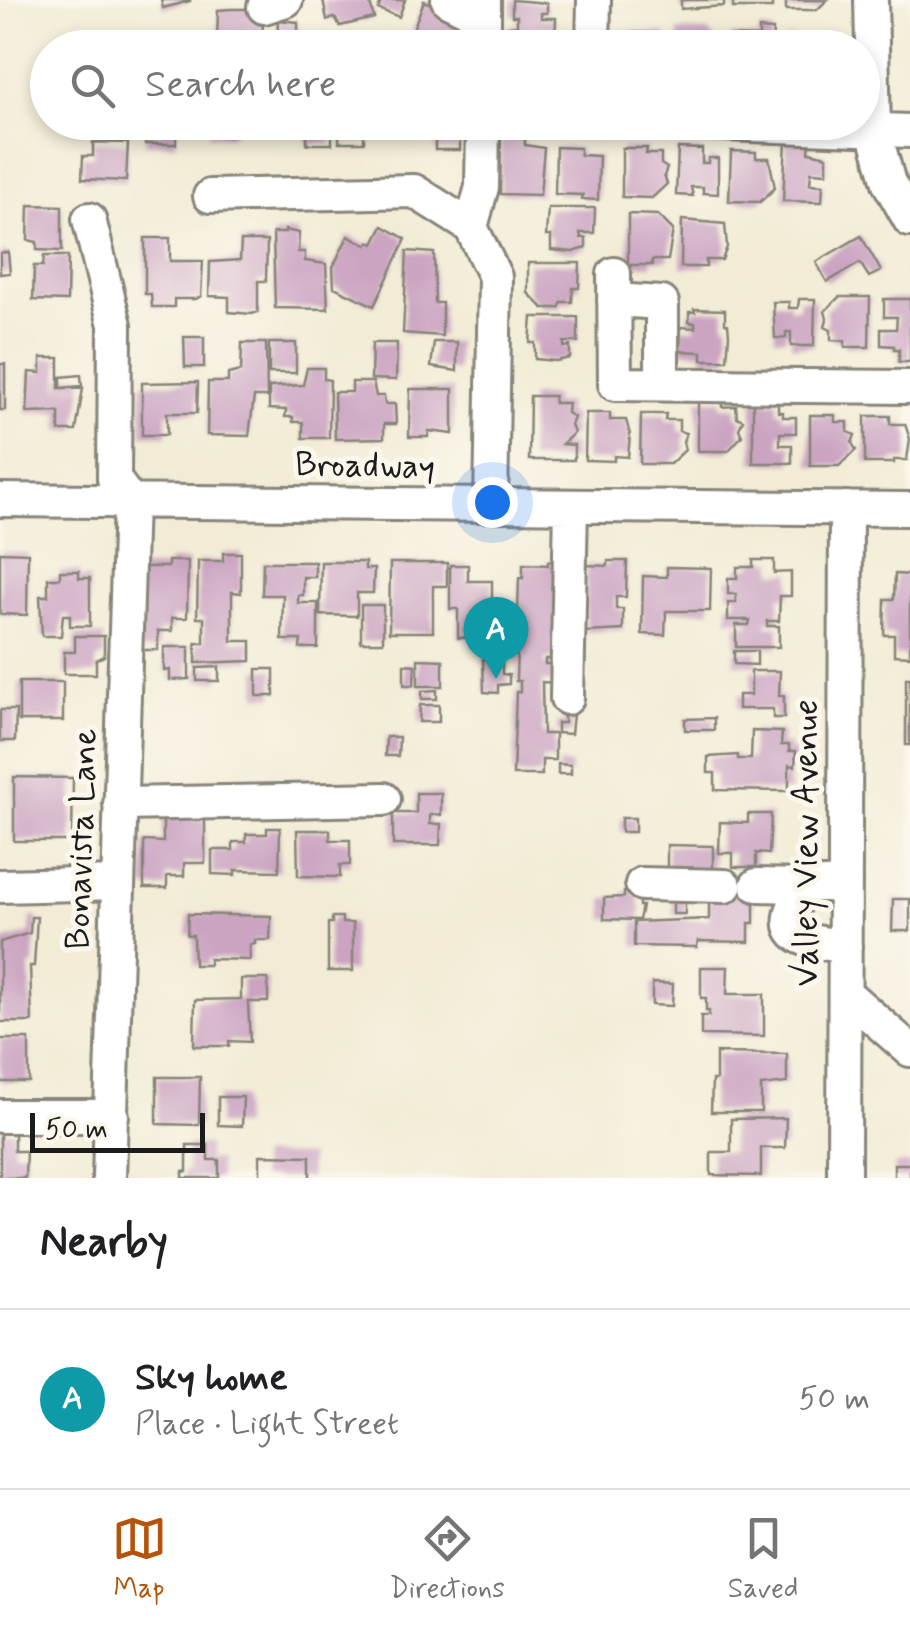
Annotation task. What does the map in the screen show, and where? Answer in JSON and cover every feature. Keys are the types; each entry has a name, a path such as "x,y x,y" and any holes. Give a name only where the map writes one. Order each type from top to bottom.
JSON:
{"street":[{"path":"448,0 484,22"},
{"path":"593,30 594,0"},
{"path":"872,0 872,30"},
{"path":"880,130 910,132"},
{"path":"471,227 482,188 483,140"},
{"path":"877,140 888,183 910,220"},
{"path":"210,196 414,191 471,227 495,277 491,505"},
{"path":"88,218 115,325 114,479 130,502"},
{"path":"662,384 662,303 614,287 615,384 910,386"},
{"name":"Broadway","path":"0,500 910,509"},
{"name":"Bonavista Lane","path":"109,1178 130,502"},
{"path":"567,698 571,506"},
{"name":"Valley View Avenue","path":"844,1178 846,508"},
{"path":"120,804 384,798"},
{"path":"0,886 118,883"},
{"path":"642,884 845,884"},
{"path":"804,886 789,916 796,936 807,942 845,946"},
{"path":"844,993 910,1050"},
{"path":"0,1116 112,1116"}],"building":[{"path":"161,0 190,0 190,1 163,8"},
{"path":"323,0 369,0 374,18 340,26 335,18 327,20"},
{"path":"382,0 405,0 399,17 378,9"},
{"path":"512,0 547,3 547,13 541,13 541,18 556,18 556,30 508,30 508,26 517,25 517,16 512,16"},
{"path":"681,0 724,0 724,6 681,9"},
{"path":"733,0 772,0 772,8 733,8"},
{"path":"786,0 827,0 817,10 786,10"},
{"path":"424,1 465,18 460,30 413,30"},
{"path":"252,9 252,20 263,20 263,30 217,30 218,10"},
{"path":"278,20 298,22 298,30 278,30"},
{"path":"145,140 176,140 176,144 145,144"},
{"path":"307,140 332,140 332,144 307,144"},
{"path":"435,140 460,140 460,150 435,150"},
{"path":"501,140 525,140 525,145 544,148 540,195 500,194"},
{"path":"786,140 810,140 809,152 827,156 827,173 811,172 810,184 823,185 822,202 783,201"},
{"path":"93,142 128,143 126,181 82,179 83,156 93,156"},
{"path":"556,147 580,148 580,155 599,156 598,200 555,194"},
{"path":"622,148 647,148 646,154 661,154 661,164 667,168 667,184 652,198 622,197"},
{"path":"678,148 702,149 702,163 718,158 718,194 703,193 703,187 691,187 693,196 676,195"},
{"path":"731,151 756,152 756,158 769,158 775,188 760,202 729,201"},
{"path":"29,205 62,206 62,251 37,250 37,242 28,240"},
{"path":"548,208 595,208 594,233 580,233 581,238 586,238 586,248 573,252 551,250 551,236 546,236"},
{"path":"628,214 658,215 673,230 668,260 628,265"},
{"path":"682,220 725,224 727,247 722,260 706,260 706,267 681,267"},
{"path":"383,226 406,239 374,306 334,287 333,267 348,236 367,245 374,244"},
{"path":"273,233 299,233 298,252 305,252 305,261 326,264 328,309 275,308"},
{"path":"861,236 881,271 869,277 860,263 827,282 816,262"},
{"path":"145,238 170,238 170,261 203,261 201,296 174,299 174,307 152,307 151,294 145,294"},
{"path":"241,241 267,241 266,281 258,281 258,312 252,314 229,312 229,297 209,296 210,262 240,260"},
{"path":"407,251 434,253 435,303 442,303 442,336 403,333"},
{"path":"8,252 10,273 0,274 0,253"},
{"path":"44,256 68,256 67,301 33,300 34,266 43,266"},
{"path":"528,263 580,263 579,288 573,288 572,302 562,302 559,308 543,308 528,293"},
{"path":"839,297 870,297 869,347 845,347 845,341 831,340 831,330 825,327 825,311"},
{"path":"799,299 815,299 814,346 791,346 791,332 786,332 786,338 775,338 773,302 789,302 789,308 798,308"},
{"path":"884,299 910,299 910,362 899,362 899,349 894,346 881,345 881,329 896,329 897,317 884,317"},
{"path":"694,309 725,310 727,360 702,360 702,352 680,351 681,327 695,328 695,323 689,322 689,312 695,312"},
{"path":"532,317 578,317 578,342 564,342 564,347 570,346 570,358 535,359 535,343 530,343"},
{"path":"184,337 204,337 204,367 185,367"},
{"path":"434,342 457,342 457,371 431,367"},
{"path":"242,343 266,343 267,397 254,397 249,436 207,435 208,382 228,382 228,374 241,371"},
{"path":"269,343 296,343 296,373 269,373"},
{"path":"372,343 397,343 396,380 371,379"},
{"path":"41,358 59,358 59,388 83,388 76,431 59,431 59,412 27,413 29,372 41,373"},
{"path":"0,364 5,364 5,410 0,410"},
{"path":"307,368 324,368 324,379 330,380 329,438 303,438 303,422 285,417 286,410 269,409 269,387 303,385"},
{"path":"81,375 82,386 61,388 61,377"},
{"path":"198,382 197,413 167,413 167,435 142,435 142,383"},
{"path":"352,382 373,382 376,396 384,396 385,404 395,404 396,424 384,424 384,438 335,439 334,392 352,392"},
{"path":"410,389 453,389 453,434 429,431 428,437 409,437"},
{"path":"530,396 554,396 554,403 568,403 567,413 574,417 574,433 562,444 574,445 574,460 529,460"},
{"path":"698,400 722,400 722,407 736,406 737,417 743,420 739,429 742,436 728,451 698,451"},
{"path":"753,401 778,401 778,412 783,412 783,417 796,417 796,433 780,433 780,445 792,445 792,463 753,463"},
{"path":"586,413 610,413 610,420 626,420 630,434 628,457 614,456 614,461 585,460"},
{"path":"641,414 666,414 665,420 679,420 679,431 686,433 685,450 670,464 640,464"},
{"path":"810,415 835,415 835,422 848,422 848,432 855,435 852,443 856,450 839,466 810,466"},
{"path":"865,416 890,416 890,424 905,424 910,439 907,460 865,463"},
{"path":"0,552 28,553 27,615 0,614"},
{"path":"223,553 241,553 241,593 232,592 232,641 251,641 251,661 196,663 196,643 204,643 204,618 197,618 198,561 223,561"},
{"path":"753,560 774,560 774,573 791,572 791,596 780,596 779,621 767,621 767,626 779,626 779,647 736,647 736,625 749,625 750,620 728,620 728,603 736,603 736,594 728,594 728,578 737,578 737,567 753,567"},
{"path":"168,561 188,561 187,618 172,618 172,631 158,631 158,650 133,650 133,625 145,625 131,623 134,567 168,567"},
{"path":"548,561 566,561 563,659 545,659 545,664 558,664 558,683 542,682 543,734 555,734 555,760 542,760 542,775 513,775 516,692 520,692 520,681 516,681 519,578 523,578 523,564 548,565"},
{"path":"608,561 627,561 626,597 616,597 616,609 623,609 623,630 586,632 586,565 608,566"},
{"path":"263,562 315,562 315,577 303,577 303,595 298,595 298,603 318,603 318,648 300,648 301,640 282,640 283,595 262,595"},
{"path":"321,562 365,562 365,569 374,569 373,593 357,593 357,616 320,615"},
{"path":"390,563 447,563 447,586 433,586 433,632 389,632"},
{"path":"450,565 468,565 468,581 492,581 492,610 484,609 480,637 458,638 458,609 450,609"},
{"path":"667,567 711,568 710,611 666,611 665,635 642,634 643,576 667,577"},
{"path":"60,571 79,571 79,578 90,578 90,626 70,626 70,615 63,615 61,636 42,636 40,596 48,596 48,578 60,578"},
{"path":"895,574 910,575 910,656 894,655 894,635 884,635 885,599 894,599"},
{"path":"361,605 383,605 383,642 361,642"},
{"path":"489,618 510,618 510,653 488,653"},
{"path":"75,636 104,636 104,656 96,660 96,674 64,674 64,652 75,652"},
{"path":"164,647 189,647 189,679 170,680 170,670 164,671"},
{"path":"734,651 757,651 757,665 734,664"},
{"path":"418,659 443,660 443,686 418,686"},
{"path":"483,659 502,659 502,674 509,675 509,684 498,685 498,693 484,692"},
{"path":"404,664 415,665 414,685 404,685"},
{"path":"219,667 219,681 197,681 197,668"},
{"path":"257,669 274,669 274,696 257,696"},
{"path":"751,671 780,671 779,696 784,696 784,718 773,718 773,709 738,709 738,695 751,695"},
{"path":"906,678 910,678 910,745 906,745"},
{"path":"19,682 63,682 63,721 19,721"},
{"path":"437,690 437,699 422,699 422,691"},
{"path":"564,704 574,704 571,734 557,733 557,723 564,723"},
{"path":"420,705 439,705 439,722 419,722"},
{"path":"0,710 16,710 15,741 0,741"},
{"path":"714,718 714,730 685,730 685,719"},
{"path":"752,731 782,732 781,745 796,751 795,766 789,765 789,791 715,790 715,773 708,773 708,757 738,755 738,759 751,759"},
{"path":"386,737 399,737 398,756 385,756"},
{"path":"558,764 571,765 571,774 558,774"},
{"path":"14,777 73,778 72,841 14,841"},
{"path":"416,793 441,793 441,815 430,815 430,824 441,824 440,845 393,845 393,813 416,813"},
{"path":"748,814 771,814 769,854 756,853 756,867 733,867 733,853 719,853 720,822 748,823"},
{"path":"163,816 205,819 205,863 184,863 184,876 167,876 167,888 144,888 144,841 163,842"},
{"path":"621,818 635,818 635,832 621,832"},
{"path":"267,828 280,828 279,871 212,874 212,850 233,850 233,842 246,842 246,834 267,834"},
{"path":"297,830 330,830 330,840 350,840 350,865 340,865 340,877 298,876"},
{"path":"667,845 713,846 713,870 667,870"},
{"path":"729,878 754,878 754,923 749,923 749,942 698,941 697,947 634,946 634,922 709,919 709,892"},
{"path":"624,892 634,892 639,897 639,920 604,919 604,898 624,897"},
{"path":"685,893 685,914 673,914 673,894"},
{"path":"893,899 910,899 910,931 892,931"},
{"path":"188,914 271,916 270,940 255,940 250,945 250,960 209,959 209,965 194,965 193,935 187,935"},
{"path":"31,917 37,917 34,966 30,966 32,1022 0,1022 0,942 30,933"},
{"path":"332,917 342,917 342,923 353,923 353,971 328,971 328,923 332,923"},
{"path":"701,967 728,967 727,994 764,994 764,1036 701,1035 701,1016 709,1016 709,1011 706,998 701,998"},
{"path":"241,979 268,979 268,1002 248,1002 250,1042 194,1046 195,1000 241,999"},
{"path":"652,983 673,984 672,1006 652,1005"},
{"path":"0,1039 29,1039 29,1082 0,1082"},
{"path":"716,1053 787,1054 787,1083 761,1086 761,1112 711,1112"},
{"path":"157,1077 200,1077 199,1125 157,1124"},
{"path":"218,1097 243,1097 242,1126 218,1125"},
{"path":"786,1118 785,1148 761,1148 761,1176 711,1175 711,1152 731,1152 731,1119"},
{"path":"0,1131 14,1131 14,1151 26,1151 25,1178 0,1178"},
{"path":"187,1145 208,1145 208,1160 219,1160 219,1178 183,1178 183,1171 187,1172"},
{"path":"260,1155 310,1156 310,1178 260,1178"},
{"path":"894,1164 910,1164 910,1178 894,1178"}],"place":[{"name":"Sky home","path":"496,679"}]}
